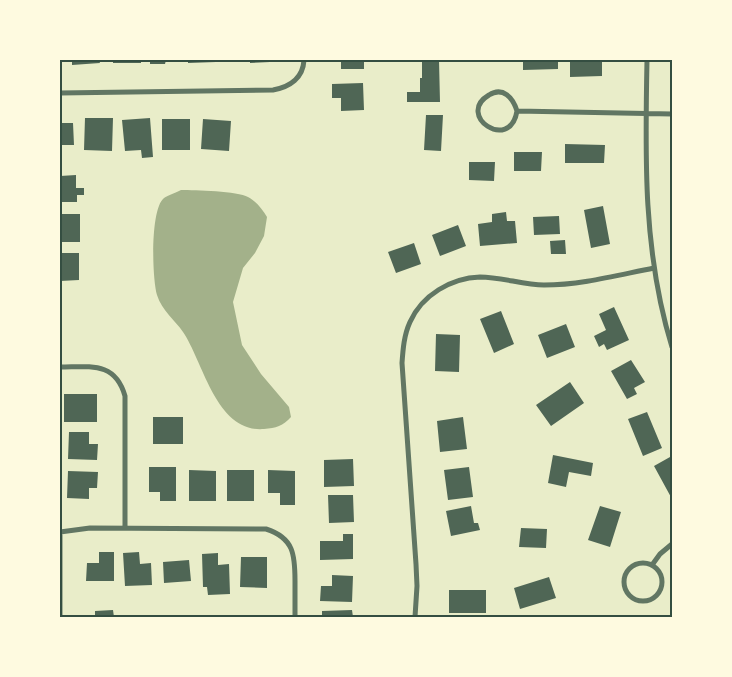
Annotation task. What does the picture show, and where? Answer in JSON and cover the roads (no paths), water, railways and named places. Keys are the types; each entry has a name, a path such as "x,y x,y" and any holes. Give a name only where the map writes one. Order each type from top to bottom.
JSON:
{"street":[{"path":"60,93 273,90 285,88 298,78 304,60"},
{"path":"647,60 646,184 648,228 659,303 672,347"},
{"path":"492,92 500,92 508,95 514,102 517,111 516,118 512,124 503,129 494,130 486,127 480,119 478,110 484,98 492,92"},
{"path":"517,111 672,114"},
{"path":"415,617 416,564 402,363 407,330 418,308 437,290 466,279 499,279 523,284 545,285 654,268"},
{"path":"60,366 107,370 118,380 122,387 125,396 125,528"},
{"path":"60,617 60,532 90,528 125,528 266,529 274,532 283,537 294,552 295,617"},
{"path":"652,565 660,554 672,544"},
{"path":"637,564 652,565 660,574 661,589 650,600 643,602 635,600 625,590 624,575 628,569 637,564"}]}
